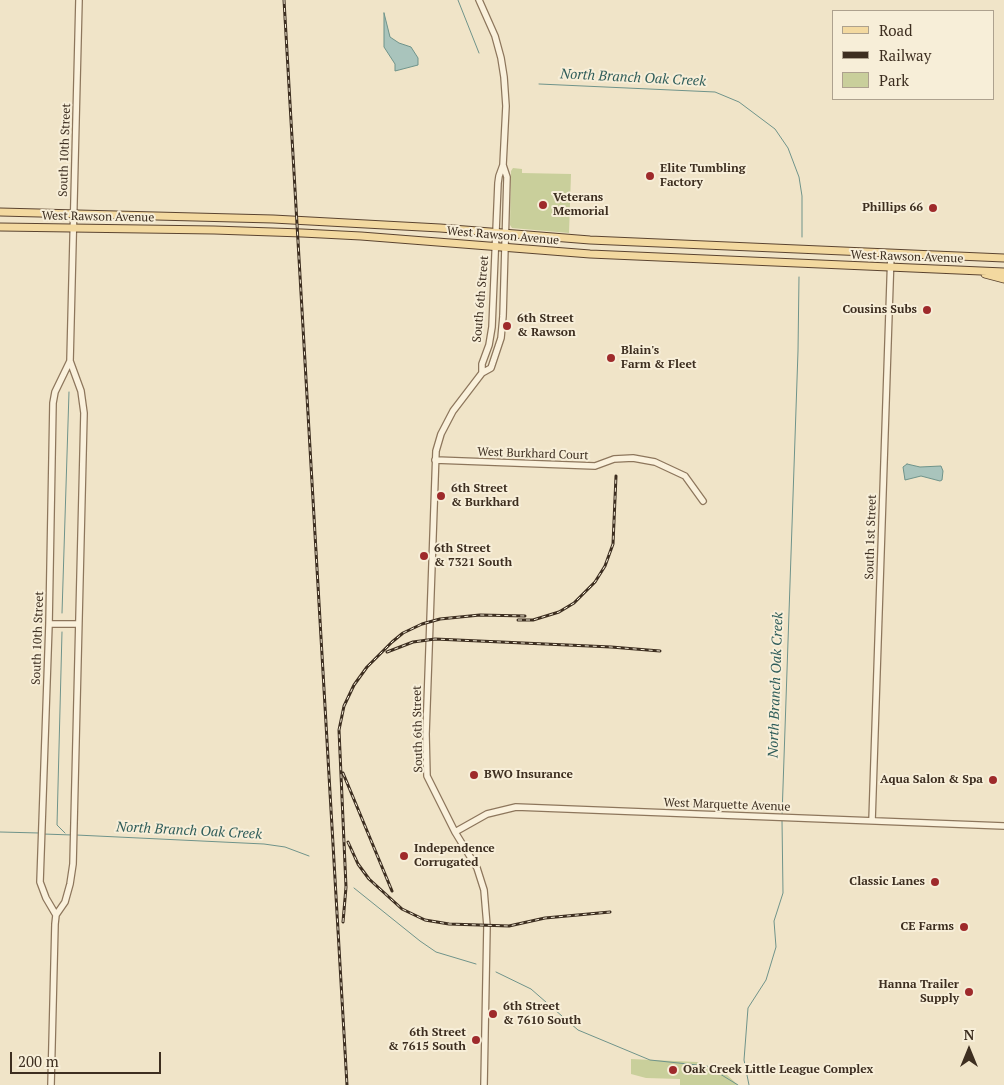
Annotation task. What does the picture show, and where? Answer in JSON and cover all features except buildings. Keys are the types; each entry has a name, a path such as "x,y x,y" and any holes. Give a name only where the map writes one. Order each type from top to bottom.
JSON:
{"main road":[{"name":"West Rawson Avenue","path":"0,212 264,218 408,226 590,240 1004,258"},
{"name":"West Rawson Avenue","path":"0,226 214,230 362,236 600,255 1004,272"},
{"path":"717,260 718,245"},
{"path":"975,271 1004,279"}],"street":[{"name":"South 10th Street","path":"56,915 65,902 73,864 84,413 82,391 70,360 79,0"},
{"name":"South 6th Street","path":"479,0 495,36 503,68 506,106 504,166 507,176 506,248 503,316 501,338 491,368 482,373 453,411 444,426 438,442 435,460 426,697 427,776 455,832 477,868 484,890 487,926 484,1085"},
{"name":"South 6th Street","path":"482,373 482,364 489,345 492,327 499,176 504,166"},
{"name":"South 1st Street","path":"872,821 891,253"},
{"name":"South 10th Street","path":"50,1085 56,915 46,898 40,882 49,624 52,403 70,360"},
{"name":"West Burkhard Court","path":"435,460 595,466 614,459 633,458 655,462 685,476 703,501"},
{"path":"49,624 78,624"},
{"name":"West Marquette Avenue","path":"455,832 487,814 516,807 1004,826"}],"green space":[{"path":"513,168 522,169 522,173 571,174 569,233 512,228 510,225 511,171"},
{"name":"Oak Creek Little League Complex","path":"631,1059 697,1062 725,1073 738,1085 680,1085 680,1079 646,1078 631,1074"}],"water":[{"path":"384,13 390,37 399,43 411,47 418,58 418,65 395,71 395,64 384,47"},
{"path":"907,464 920,467 941,466 943,471 942,480 921,476 905,480 903,467"}],"waterway":[{"name":"North Branch Oak Creek","path":"458,0 479,53"},
{"name":"North Branch Oak Creek","path":"539,84 715,92 739,102 775,129 788,148 799,177 802,196 802,237"},
{"name":"North Branch Oak Creek","path":"782,816 799,277"},
{"name":"North Branch Oak Creek","path":"62,613 69,392"},
{"name":"North Branch Oak Creek","path":"62,632 57,825 65,833"},
{"name":"North Branch Oak Creek","path":"749,1085 744,1060 748,1008 766,980 776,947 774,921 783,893 782,820"},
{"name":"North Branch Oak Creek","path":"0,832 39,833"},
{"name":"North Branch Oak Creek","path":"43,834 72,835"},
{"name":"North Branch Oak Creek","path":"76,835 264,844 285,847 309,856"},
{"name":"North Branch Oak Creek","path":"354,888 436,952 476,964"},
{"name":"North Branch Oak Creek","path":"496,972 531,989 578,1030 650,1060 707,1066 738,1085"}],"railway":[{"path":"284,0 347,1085"},
{"path":"518,620 533,620 559,612 574,603 595,582 605,566 613,544 616,476"},
{"path":"343,922 346,887 339,730 344,706 354,685 367,667 392,642 403,633 422,624 440,619 480,615 525,616"},
{"path":"387,652 413,642 435,639 660,651"},
{"path":"343,773 392,891"},
{"path":"348,842 358,864 369,879 402,909 425,920 449,924 509,926 545,918 610,912"}],"place":[{"name":"Elite Tumbling Factory","path":"650,176"},
{"name":"Veterans Memorial","path":"543,205"},
{"name":"Phillips 66","path":"933,208"},
{"name":"Cousins Subs","path":"927,310"},
{"name":"6th Street & Rawson","path":"507,326"},
{"name":"Blain's Farm & Fleet","path":"611,358"},
{"name":"6th Street & Burkhard","path":"441,496"},
{"name":"6th Street & 7321 South","path":"424,556"},
{"name":"BWO Insurance","path":"474,775"},
{"name":"Aqua Salon & Spa","path":"993,780"},
{"name":"Independence Corrugated","path":"404,856"},
{"name":"Classic Lanes","path":"935,882"},
{"name":"CE Farms","path":"964,927"},
{"name":"Hanna Trailer Supply","path":"969,992"},
{"name":"6th Street & 7610 South","path":"493,1014"},
{"name":"6th Street & 7615 South","path":"476,1040"},
{"name":"Oak Creek Little League Complex","path":"673,1070"}]}
